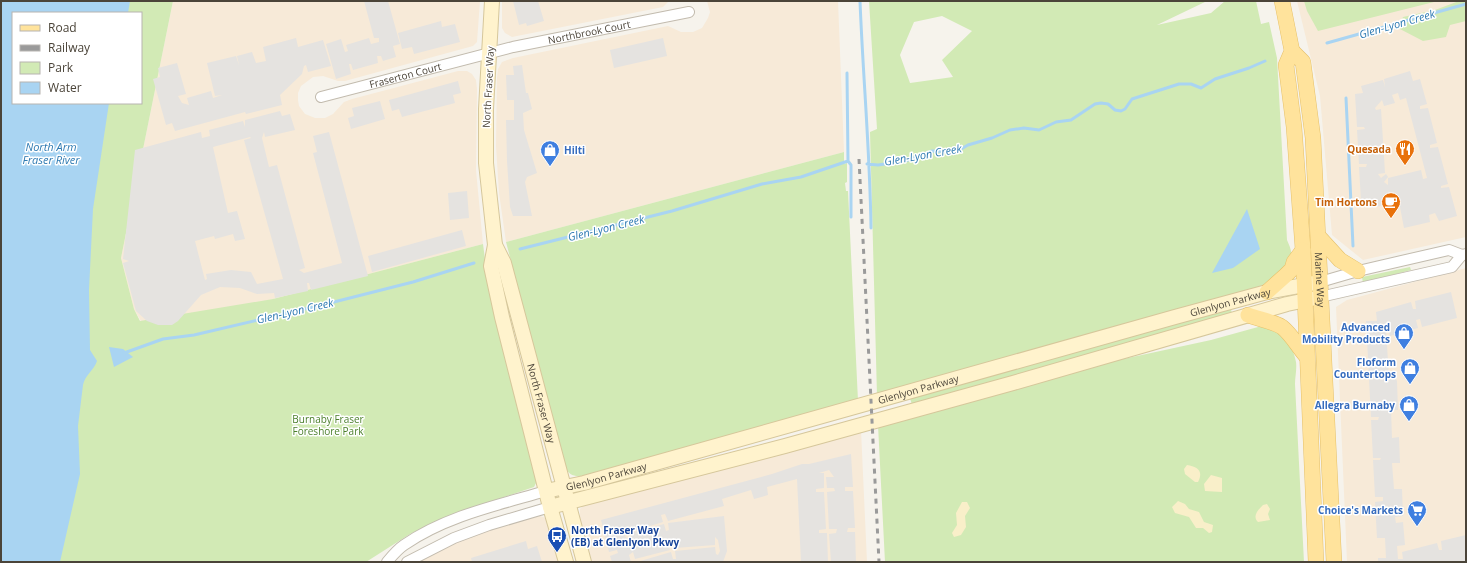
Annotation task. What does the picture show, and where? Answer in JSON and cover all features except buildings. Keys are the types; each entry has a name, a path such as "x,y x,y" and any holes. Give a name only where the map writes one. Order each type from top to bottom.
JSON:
{"main road":[{"name":"Marine Way","path":"1282,1 1292,50 1303,62 1310,108 1319,237 1320,297 1334,562"},
{"name":"Marine Way","path":"1292,50 1286,65 1294,127 1303,250 1316,562"},
{"path":"1319,237 1340,260 1358,271"},
{"path":"1267,292 1292,269 1294,262 1303,250"},
{"path":"1248,316 1281,327 1307,357"}],"street":[{"name":"North Fraser Way","path":"492,1 486,109 486,163 494,245 491,266 550,507 566,562"},
{"name":"Northbrook Court","path":"490,54 513,47 689,12"},
{"name":"Fraserton Court","path":"321,97 490,54"},
{"name":"North Fraser Way","path":"494,245 504,264 584,562"},
{"name":"Glenlyon Parkway","path":"387,562 403,545 440,525 475,511 546,491 564,488 1267,292 1320,282 1358,271 1449,250 1464,255 1452,267 1287,304 807,440 550,507 489,525 454,538 407,562"}],"shaded area":[{"path":"173,1 480,1 477,42 473,46 345,81 338,81 323,76 313,77 301,86 298,93 298,100 299,106 305,114 315,118 325,118 333,114 344,102 352,99 458,71 467,71 472,74 476,80 477,89 476,170 483,244 147,332 134,309 121,258"},
{"path":"364,1 388,1 400,44 393,46 396,57 383,61 381,56 377,56 378,63 353,70 351,64 349,64 351,74 336,79 326,44 341,39 345,52 348,51 346,45 369,38 371,44 379,42 379,38 374,38"},
{"path":"502,1 669,1 663,7 512,37 505,33 502,28"},
{"path":"513,1 538,1 544,21 527,26 526,23 519,25"},
{"path":"707,1 838,1 844,152 506,242 499,193 496,146 497,77 498,69 502,62 513,58 668,26 681,32 693,32 702,28 708,18 710,12"},
{"path":"1297,1 1466,1 1466,237 1363,260 1332,235 1320,96"},
{"path":"441,21 442,27 455,24 460,42 414,54 412,47 402,49 398,33"},
{"path":"296,38 298,47 323,40 331,66 308,72 306,65 304,66 302,74 280,95 282,105 246,114 245,112 175,131 172,123 166,125 153,79 160,77 158,68 177,63 186,94 178,96 182,103 189,105 187,98 211,91 213,98 222,95 215,96 207,63 236,56 239,65 237,56 252,52 256,63 266,61 263,47"},
{"path":"663,38 667,56 614,68 610,50"},
{"path":"522,65 526,93 528,93 532,109 523,113 524,130 537,173 527,177 525,182 532,216 513,216 510,207 506,120 514,120 514,100 507,100 506,75 514,75 513,66"},
{"path":"1410,71 1413,81 1420,79 1427,104 1420,106 1420,109 1428,108 1437,143 1430,145 1430,148 1438,147 1448,184 1441,186 1441,188 1449,187 1457,216 1439,221 1435,213 1429,215 1430,222 1404,228 1399,202 1371,208 1369,200 1361,201 1359,167 1366,167 1367,164 1359,164 1357,130 1365,129 1364,127 1357,127 1355,94 1363,93 1361,86 1383,80 1385,87 1384,79","holes":["1398,93 1400,100 1406,98 1427,178 1423,179 1421,170 1388,178 1388,185 1384,182 1388,177 1386,174 1381,178 1378,174 1385,173 1381,109 1376,110 1375,108 1382,100 1384,106 1395,103 1392,95"]},
{"path":"458,81 461,93 453,95 455,103 402,117 399,109 392,111 389,100"},
{"path":"380,101 385,119 351,129 348,118 354,116 352,108"},
{"path":"280,111 282,116 290,114 295,130 265,137 264,132 262,138 269,167 277,165 305,268 299,270 304,273 342,263 313,153 317,152 313,136 329,132 368,276 311,290 309,283 307,283 308,291 275,298 274,293 257,294 240,288 220,287 201,295 178,321 172,325 158,325 147,321 136,311 123,263 129,261 123,259 135,150 201,132 202,138 210,136 209,130 243,121 245,127 245,120","holes":["250,137 251,138 244,140 283,279 257,284 251,272 231,270 206,274 207,279 205,280 195,241 214,236 215,239 233,234 235,241 245,239 237,211 228,213 213,147"]},
{"path":"467,191 469,218 450,220 448,193"},
{"path":"462,230 466,246 372,272 368,256"},
{"path":"1466,268 1466,562 1347,562 1336,307 1347,300"},
{"path":"1451,292 1457,318 1422,327 1420,319 1416,320 1418,328 1390,336 1388,328 1386,329 1389,378 1395,378 1397,381 1398,410 1391,410 1392,438 1399,437 1400,463 1392,463 1394,489 1402,489 1403,516 1395,517 1396,523 1403,522 1405,545 1397,546 1398,559 1403,559 1402,552 1437,543 1439,550 1442,550 1441,541 1466,535 1466,562 1378,562 1378,558 1386,558 1385,538 1377,538 1375,502 1383,501 1383,497 1375,497 1373,460 1380,460 1381,458 1373,458 1371,420 1378,420 1379,417 1371,417 1369,379 1376,379 1376,377 1369,377 1367,339 1375,339 1375,336 1367,336 1366,321 1377,321 1376,312 1411,302 1413,309 1416,309 1415,301"},
{"path":"861,430 867,562 592,562 580,519 580,509 583,506"},
{"path":"851,454 853,487 845,487 845,491 853,491 855,528 848,528 847,532 855,532 856,562 831,562 829,534 836,533 837,529 829,529 827,492 835,491 834,488 827,488 826,477 834,477 829,470 819,473 824,473 824,488 816,489 816,492 824,492 826,529 819,530 819,533 827,533 828,562 801,562 797,479 767,487 768,495 754,499 751,490 722,499 724,506 668,521 665,514 661,515 663,522 630,532 629,526 625,529 625,536 630,542 632,541 630,533 664,524 666,531 669,530 668,523 724,516 727,551 723,562 637,562 671,552 673,559 676,559 675,551 715,547 716,554 718,555 720,551 718,540 715,537 715,545 675,548 673,541 668,542 670,550 635,559 633,552 629,555 631,562 612,562 610,556 618,553 617,550 609,552 601,520 772,474 802,464 809,464"},
{"path":"540,516 546,518 561,562 415,562 465,538"},
{"path":"526,541 528,549 537,546 542,562 472,562 471,558"}],"green space":[{"name":"Burnaby Fraser Foreshore Park","path":"99,1 173,1 121,258 134,309 140,321 273,299 483,244 488,282 537,481 534,487 448,516 410,534 366,562 36,562 70,337 90,104 142,104 142,12 96,12"},
{"path":"869,1 1207,1 1157,25 1211,13 1225,1 1256,1 1261,24 1269,22 1277,58 1287,240 1291,250 1291,256 1278,273 1268,282 1259,287 877,396 870,132 877,129","holes":["942,16 972,31 942,60 953,77 910,83 900,55 914,22"]},
{"path":"1304,1 1438,1 1318,31 1307,11"},
{"path":"1459,1 1466,1 1466,21 1450,25 1446,37 1423,41 1398,28 1403,17 1435,10"},
{"path":"844,152 844,164 847,163 847,182 845,183 846,191 848,191 858,401 581,476 576,476 570,473 565,467 506,242"},
{"path":"1410,267 1411,270 1363,283 1362,277"},
{"path":"1230,306 1232,313 912,405 910,398"},
{"path":"1258,327 1265,327 1278,332 1292,348 1296,362 1295,384 1304,562 885,562 878,425 1114,361 1211,340"}],"sand":[{"path":"1187,465 1196,468 1200,472 1198,482 1195,482 1185,474 1184,469"},
{"path":"1211,475 1222,478 1222,492 1205,491 1204,484"},
{"path":"1178,501 1185,504 1189,509 1199,512 1204,522 1213,525 1212,532 1209,533 1203,528 1196,528 1189,517 1175,513 1172,507"},
{"path":"962,502 967,502 970,508 965,516 966,527 961,535 954,537 952,533 957,525 956,513"},
{"path":"1267,504 1270,509 1268,514 1270,520 1258,522 1256,520 1256,513 1263,505"}],"water":[{"name":"North Arm Fraser River","path":"1,1 130,1 128,12 12,12 12,104 109,104 93,209 89,290 90,350 97,361 83,385 78,426 80,474 60,562 1,562"},
{"path":"1247,209 1260,249 1233,268 1212,273"},
{"path":"109,347 123,349 133,357 114,367"}],"waterway":[{"path":"860,1 871,228"},
{"name":"Glen-Lyon Creek","path":"1327,43 1466,4"},
{"name":"Glen-Lyon Creek","path":"867,164 878,165 905,161 932,151 956,152 968,145 992,138 1010,130 1024,128 1039,130 1056,122 1071,120 1095,104 1108,104 1115,110 1121,111 1125,109 1132,99 1179,84 1191,84 1201,88 1215,79 1265,61"},
{"path":"847,73 848,161"},
{"path":"1346,98 1353,246"},
{"name":"Glen-Lyon Creek","path":"520,249 672,211 762,184 801,177 848,161 851,165 851,217"},
{"name":"Glen-Lyon Creek","path":"124,353 163,339 194,335 326,304 413,282 474,263"}],"railway":[{"path":"859,159 879,562"}],"place":[{"name":"Quesada","path":"1405,166"},
{"name":"Hilti","path":"550,167"},
{"name":"Tim Hortons","path":"1391,219"},
{"name":"Advanced Mobility Products","path":"1404,350"},
{"name":"Floform Countertops","path":"1410,385"},
{"name":"Allegra Burnaby","path":"1409,422"},
{"name":"Choice's Markets","path":"1417,527"},
{"name":"North Fraser Way (EB) at Glenlyon Pkwy","path":"557,553"}]}
